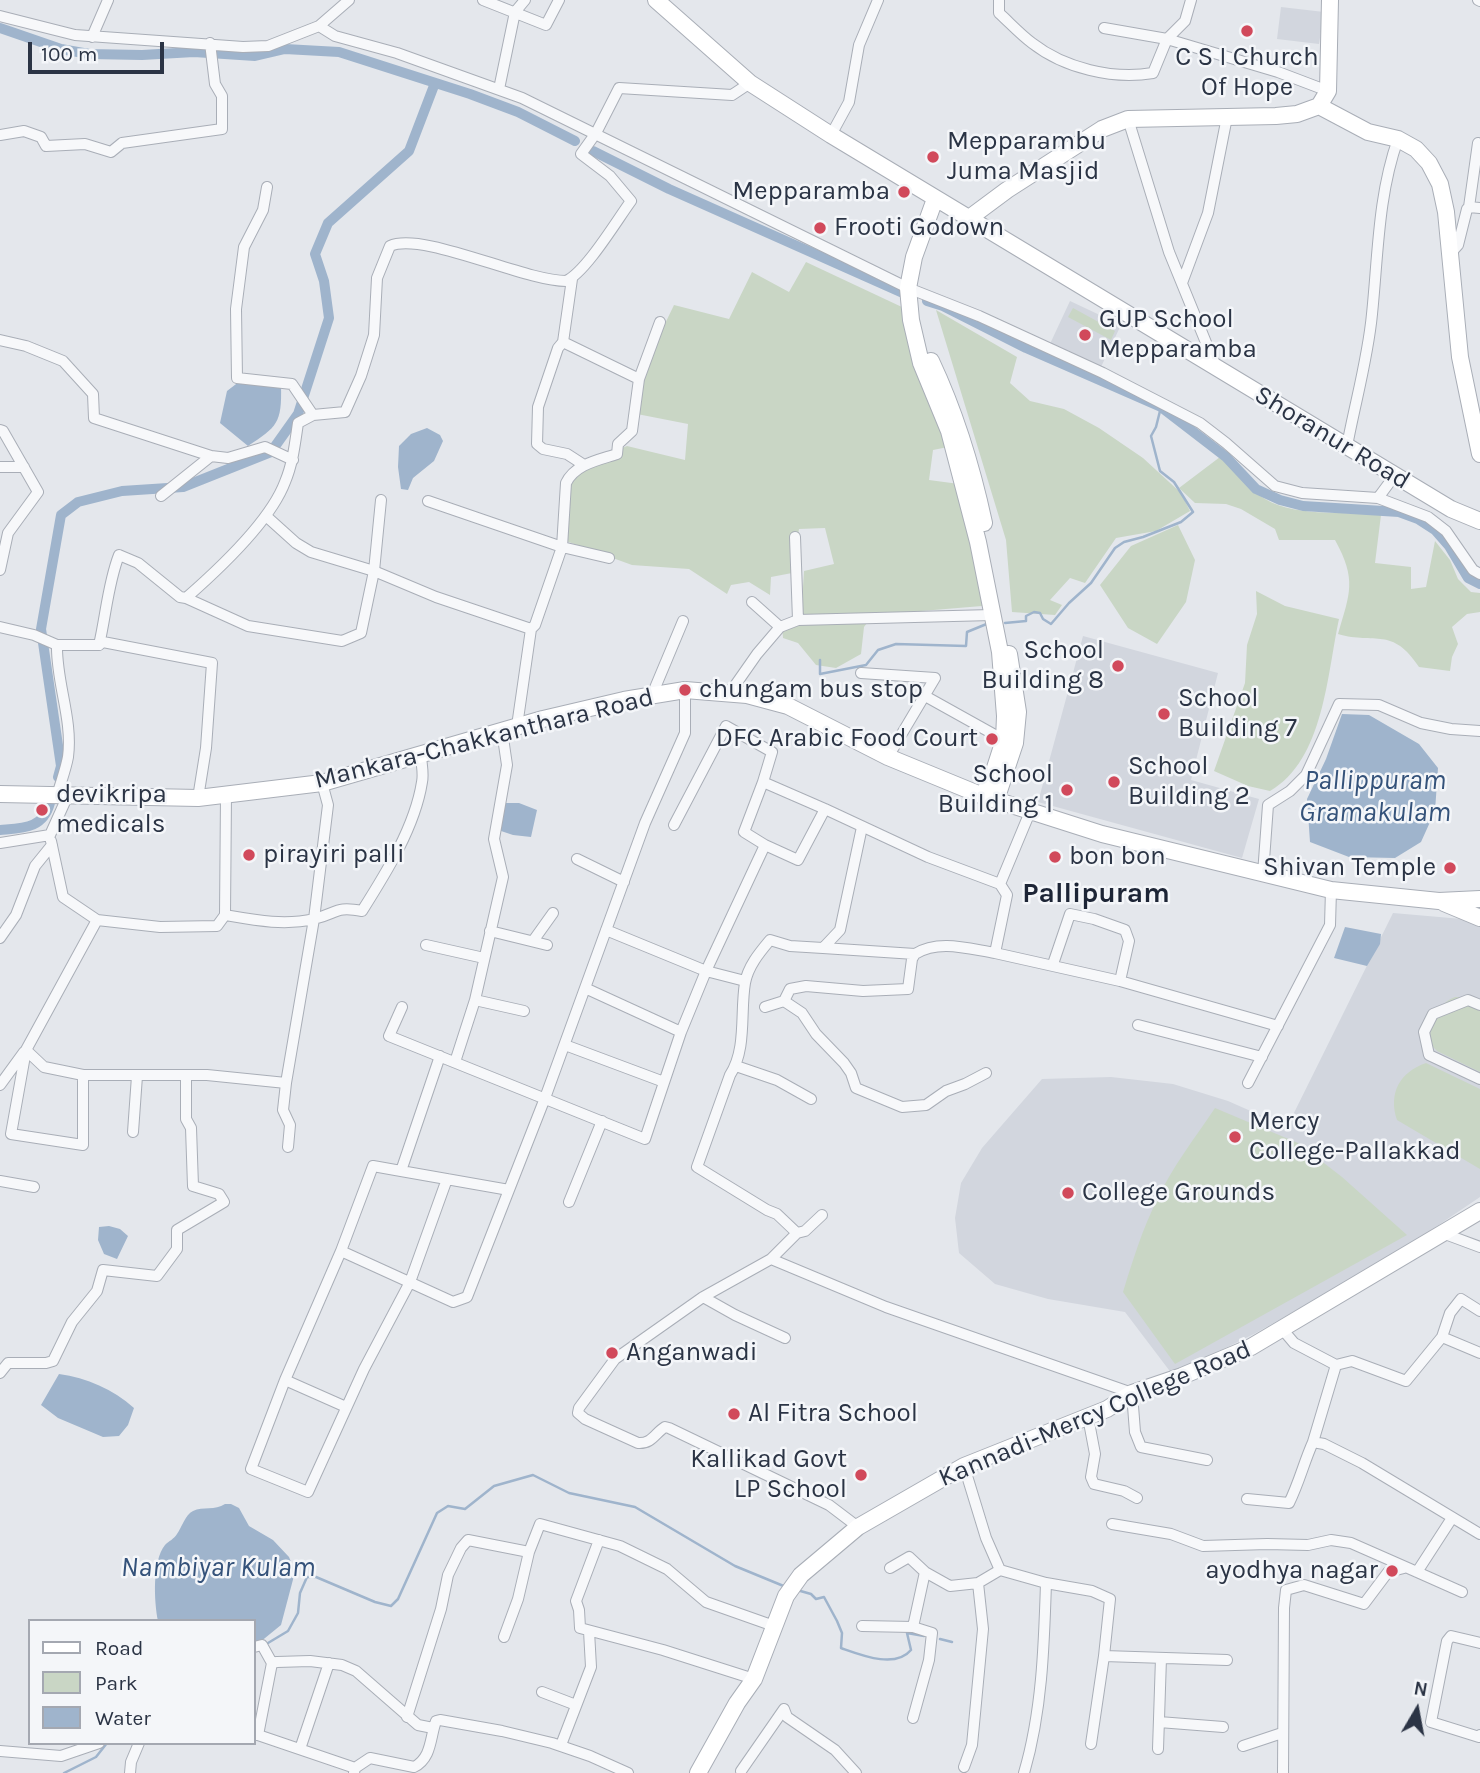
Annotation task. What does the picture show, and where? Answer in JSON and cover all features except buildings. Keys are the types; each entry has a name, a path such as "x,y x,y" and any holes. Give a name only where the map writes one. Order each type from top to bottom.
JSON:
{"main road":[{"name":"Shoranur Road","path":"656,0 750,83 831,135 1451,509 1480,521"},
{"path":"968,219 1102,128 1128,119 1297,114 1320,106 1328,91 1331,0"},
{"path":"1320,106 1368,132 1398,139 1416,149 1429,163 1440,184 1446,212 1460,357 1480,454"},
{"path":"939,202 918,246 911,320 920,363 949,431 978,542 1000,653 1005,716 1004,740 989,798"},
{"path":"912,290 927,353 943,386 970,468 1011,663 1018,712 1015,743 989,798"},
{"name":"Mankara-Chakkanthara Road","path":"0,794 198,798 322,783 510,728 652,695 685,690 747,695 788,706 888,757 989,798 1102,834 1331,890 1439,901"},
{"path":"1439,901 1480,899"},
{"path":"1439,901 1480,918"},
{"name":"Kannadi-Mercy College Road","path":"698,1773 715,1747 737,1703 754,1679 786,1596 801,1575 858,1527 964,1466 1108,1409 1132,1393 1251,1348 1480,1211"}],"street":[{"path":"92,37 107,0"},
{"path":"0,16 92,37 211,48 268,46 319,26 349,0"},
{"path":"483,0 546,24 559,0"},
{"path":"499,89 514,12 525,0"},
{"path":"831,135 849,102 859,45 878,0"},
{"path":"999,0 999,13 1033,44 1066,63 1096,71 1137,76 1153,73 1167,39 1185,21 1191,0"},
{"path":"319,26 335,36 397,53 499,89 596,133 912,290 1103,373 1200,423 1275,486 1302,493 1378,498 1427,517 1446,531 1473,570 1480,574"},
{"path":"1104,28 1167,39 1278,72 1328,91"},
{"path":"0,135 24,131 41,137 46,146 85,144 111,152 122,143 222,129 222,96 215,84 211,48"},
{"path":"584,465 568,454 543,449 537,444 538,407 551,365 563,342 572,279 631,201 610,176 581,154 596,133 619,88 732,95 750,83"},
{"path":"1182,283 1208,213 1227,117"},
{"path":"1128,119 1169,252 1216,368"},
{"path":"1347,446 1372,318 1382,208 1391,157 1398,139"},
{"path":"1449,255 1458,245 1474,208 1478,143"},
{"path":"267,187 263,211 244,247 236,309 237,378 292,384 313,415"},
{"path":"186,598 224,565 265,516 285,485 293,460 298,423 313,415 345,412 361,376 374,335 377,278 390,246 398,242 431,247 559,281 572,279"},
{"path":"455,1062 475,1000 503,877 494,839 507,765 510,728 531,629 535,625 562,547 566,483 570,474 584,465 617,454 618,444 632,431 639,379 660,322"},
{"path":"0,340 26,345 63,361 93,394 94,418 211,456 228,458 265,447 293,460"},
{"path":"563,342 639,379"},
{"path":"0,430 38,492 8,533 0,570"},
{"path":"160,496 211,456"},
{"path":"0,467 24,467"},
{"path":"1378,498 1395,475"},
{"path":"99,645 108,609 112,574 119,555 138,562 180,597 248,626 342,641 361,633 374,571 381,500"},
{"path":"428,501 562,547 609,558"},
{"path":"265,516 296,543 311,552 374,571 436,597 531,629"},
{"path":"796,537 798,620"},
{"path":"752,602 780,627"},
{"path":"729,694 780,627 798,620 992,615"},
{"path":"652,695 682,621"},
{"path":"0,626 58,645 99,645 103,642 212,663 206,748 198,798"},
{"path":"0,938 16,915 35,866 51,840 68,795 59,789 68,756 66,717 57,659 58,645"},
{"path":"861,674 935,678 888,757"},
{"path":"341,1251 453,1302 467,1297 565,1045 645,824 685,733 685,690"},
{"path":"925,696 1004,740"},
{"path":"1263,874 1268,805 1290,791 1306,775 1339,704 1379,705 1421,723 1480,731"},
{"path":"674,825 726,726 772,752 744,832 798,860 825,808"},
{"path":"225,915 277,923 314,919 343,908 362,911 393,862 410,820 423,780 421,754"},
{"path":"763,782 928,857 1000,884 1007,895 995,953"},
{"path":"288,1147 290,1125 284,1110 286,1083 314,919 328,805 322,783"},
{"path":"51,840 62,897 97,920 160,927 217,926 225,915 226,795"},
{"path":"1000,884 1030,812"},
{"path":"824,948 840,930 862,827"},
{"path":"0,843 51,840"},
{"path":"402,1007 389,1036 645,1139 681,1032 706,971 765,845"},
{"path":"577,859 624,882"},
{"path":"1248,1083 1330,925 1331,890"},
{"path":"533,942 553,913"},
{"path":"1053,964 1070,914 1094,919 1125,930 1129,941 1120,981"},
{"path":"0,1085 26,1050 97,920"},
{"path":"606,930 706,971 745,981"},
{"path":"491,932 547,945"},
{"path":"797,1233 776,1214 696,1167 730,1075 736,1066 745,1009 745,981 757,954 771,940 790,946 915,954"},
{"path":"426,945 484,958"},
{"path":"765,1007 784,1000 790,989 806,986 863,991 908,989 915,954 925,948 949,946 1053,964 1278,1026"},
{"path":"585,988 681,1032"},
{"path":"475,1000 524,1011"},
{"path":"784,1000 802,1013 816,1034 844,1063 856,1088 902,1107 926,1105 946,1091 986,1073"},
{"path":"1480,1005 1468,1000 1433,1014 1424,1031 1429,1055 1480,1079"},
{"path":"1138,1025 1262,1057"},
{"path":"565,1045 664,1082"},
{"path":"26,1050 44,1067 83,1076 207,1075 286,1083"},
{"path":"26,1050 11,1133 82,1145 83,1076"},
{"path":"401,1171 440,1056"},
{"path":"736,1066 778,1080 811,1099"},
{"path":"0,1373 8,1363 53,1361 72,1322 97,1291 103,1270 157,1276 177,1249 177,1230 224,1202 219,1195 193,1186 191,1128 186,1119 186,1075"},
{"path":"133,1132 136,1076"},
{"path":"569,1202 602,1121"},
{"path":"447,1179 410,1282 364,1369 308,1492 251,1469 373,1166 447,1179 509,1190"},
{"path":"0,1181 34,1187"},
{"path":"822,1215 805,1231 797,1233 771,1259 703,1297 615,1359 578,1413 584,1419 644,1444 665,1427 669,1428 743,1461 829,1506 858,1527"},
{"path":"1445,1234 1480,1247"},
{"path":"771,1259 886,1307 1132,1393 1135,1432 1141,1447 1207,1460"},
{"path":"703,1297 785,1338"},
{"path":"1283,1330 1294,1343 1336,1365 1352,1361 1406,1381 1442,1337 1450,1314 1461,1299 1480,1311"},
{"path":"1442,1337 1480,1353"},
{"path":"1247,1499 1289,1503 1314,1442 1336,1365"},
{"path":"285,1380 346,1407"},
{"path":"1088,1417 1095,1454 1091,1477 1094,1484 1137,1497"},
{"path":"1314,1442 1362,1463 1480,1534"},
{"path":"964,1466 986,1538 1000,1570"},
{"path":"1417,1572 1452,1518"},
{"path":"504,1637 540,1524 620,1546 667,1569 706,1602 775,1626"},
{"path":"1112,1524 1171,1534 1203,1546 1308,1545 1331,1540 1351,1543 1462,1591"},
{"path":"407,1717 441,1609 448,1575 461,1548 468,1540 529,1552"},
{"path":"599,1540 576,1601 580,1628 663,1650 754,1679"},
{"path":"890,1568 909,1558 925,1572 950,1586 978,1583 1000,1570 1046,1583 1092,1591 1110,1598 1091,1744"},
{"path":"1283,1773 1286,1590 1304,1585 1364,1604 1388,1572 1404,1568"},
{"path":"913,1627 925,1572"},
{"path":"964,1767 972,1745 982,1641 978,1583"},
{"path":"1024,1773 1034,1736 1040,1689 1046,1583"},
{"path":"862,1626 913,1627 932,1633 929,1660 913,1718"},
{"path":"561,1745 591,1667 589,1631"},
{"path":"1480,1643 1451,1636 1447,1641 1431,1722 1459,1732 1479,1737 1480,1735"},
{"path":"256,1646 262,1645 272,1663 256,1735 354,1771 370,1758 414,1767 418,1765 427,1755 433,1728 436,1721 440,1720 561,1745 607,1769 628,1773"},
{"path":"1104,1656 1227,1660"},
{"path":"1158,1749 1161,1658"},
{"path":"272,1663 310,1661 342,1665 356,1671 418,1726 433,1728"},
{"path":"300,1749 330,1663"},
{"path":"542,1692 576,1705"},
{"path":"741,1771 784,1709 787,1717 835,1750 856,1773"},
{"path":"1159,1721 1223,1727"},
{"path":"1243,1746 1282,1732"},
{"path":"0,1751 61,1756 93,1745"},
{"path":"130,1773 131,1762 138,1745"}],"shaded area":[{"path":"1281,7 1324,12 1319,44 1277,39"},
{"name":"GUP School Mepparamba","path":"1070,301 1121,325 1100,369 1049,346"},
{"path":"1083,636 1218,673 1191,780 1259,799 1242,858 1038,802"},
{"name":"Mercy College-Pallakkad","path":"1393,913 1462,919 1480,927 1480,1197 1415,1241 1316,1299 1254,1334 1172,1374 1125,1312 1048,1299 995,1284 959,1253 955,1218 961,1183 982,1148 1042,1079 1111,1077 1173,1084 1228,1101 1287,1127"}],"green space":[{"path":"806,262 904,308 948,447 933,450 929,480 959,484 976,549 982,606 873,615 864,627 861,654 836,668 816,665 798,643 783,638 782,625 801,619 804,571 834,564 825,528 799,529 792,573 771,577 770,595 749,582 731,585 727,594 689,569 632,565 566,541 569,483 588,462 627,446 685,460 688,424 637,414 647,361 674,305 729,319 752,272 789,292"},
{"path":"1073,308 1115,331 1111,340 1068,317"},
{"path":"936,310 1017,357 1010,383 1030,401 1064,409 1099,428 1143,458 1181,493 1190,511 1156,531 1116,538 1085,583 1070,578 1050,600 1062,605 1055,615 1012,612 1006,540"},
{"path":"1220,457 1254,491 1272,503 1301,511 1381,515 1375,563 1411,567 1411,589 1426,587 1435,541 1450,560 1458,579 1471,592 1480,593 1480,612 1467,614 1452,627 1458,644 1450,671 1419,667 1409,654 1392,641 1338,634 1346,608 1349,577 1335,540 1279,540 1275,529 1241,509 1226,504 1195,503 1179,488"},
{"path":"1178,525 1195,560 1186,602 1157,644 1128,628 1100,585 1131,546"},
{"path":"1256,591 1285,606 1339,619 1326,689 1312,737 1302,759 1288,777 1270,791 1248,786 1214,771 1245,683 1247,645 1257,614"},
{"path":"1455,997 1466,997 1480,1003 1480,1072 1437,1051 1429,1043 1436,1015 1443,1004"},
{"path":"1426,1063 1480,1089 1480,1169 1397,1120 1394,1101 1398,1085 1409,1072"},
{"path":"1215,1108 1298,1143 1342,1177 1407,1235 1175,1364 1123,1292 1142,1234 1163,1188"}],"water":[{"path":"240,381 281,386 276,423 266,434 248,446 220,423 227,391"},
{"path":"427,428 440,435 443,441 434,461 413,478 408,490 401,489 399,446 411,434"},
{"name":"Pallippuram Gramakulam","path":"1342,714 1369,715 1419,744 1438,768 1435,811 1421,842 1395,858 1349,857 1310,842 1307,799 1326,759"},
{"path":"503,803 519,803 537,810 531,837 495,829"},
{"path":"1345,927 1381,934 1380,944 1367,966 1334,958"},
{"path":"99,1227 120,1229 128,1236 117,1259 104,1254 98,1240"},
{"path":"59,1374 99,1385 134,1408 128,1425 119,1436 103,1437 58,1418 41,1405"},
{"name":"Nambiyar Kulam","path":"231,1504 239,1508 249,1526 273,1540 289,1557 295,1572 281,1625 256,1645 256,1619 158,1619 155,1582 161,1552 176,1536 190,1513"}],"waterway":[{"path":"0,28 61,49 89,54 194,52 255,56 285,49 339,52 518,112 575,141"},
{"path":"58,777 61,766 41,629 61,515 78,502 122,491 183,487 271,452 298,414 329,318 324,281 315,254 328,223 409,151 435,83"},
{"path":"593,151 669,189 905,294"},
{"path":"927,301 1161,407 1226,457 1256,489 1280,500 1303,506 1399,512 1418,519 1435,530 1449,546 1468,578 1480,584"},
{"path":"1005,623 1026,621 1026,616 1034,612 1040,613 1043,619 1051,624 1091,583 1115,548 1124,542 1181,522 1193,512 1174,482 1160,471 1151,436 1161,407"},
{"path":"820,660 820,674 866,665 878,650 896,644 966,646 967,632 989,623"},
{"path":"0,830 31,826 47,812 50,803"},
{"path":"268,1643 288,1631 298,1613 300,1593 307,1577 316,1577 391,1606 398,1599 437,1513 448,1506 465,1509 494,1486 533,1475 569,1493 635,1507 735,1566 786,1587"},
{"path":"797,1590 811,1594 816,1599 824,1597 842,1633 841,1648 877,1659 896,1659 911,1650 907,1633 924,1636"},
{"path":"940,1639 952,1642"},
{"path":"64,1773 96,1757 105,1745"}],"place":[{"name":"C S I Church Of Hope","path":"1247,31"},
{"name":"Mepparambu Juma Masjid","path":"933,157"},
{"name":"Mepparamba","path":"904,192"},
{"name":"Frooti Godown","path":"820,228"},
{"name":"GUP School Mepparamba","path":"1085,335"},
{"name":"School Building 8","path":"1118,666"},
{"name":"chungam bus stop","path":"685,690"},
{"name":"School Building 7","path":"1164,714"},
{"name":"DFC Arabic Food Court","path":"992,739"},
{"name":"School Building 2","path":"1114,782"},
{"name":"School Building 1","path":"1067,790"},
{"name":"devikripa medicals","path":"42,810"},
{"name":"pirayiri palli","path":"249,855"},
{"name":"bon bon","path":"1055,857"},
{"name":"Shivan Temple","path":"1450,868"},
{"name":"Mercy College-Pallakkad","path":"1235,1137"},
{"name":"College Grounds","path":"1068,1193"},
{"name":"Anganwadi","path":"612,1353"},
{"name":"Al Fitra School","path":"734,1414"},
{"name":"Kallikad Govt LP School","path":"861,1475"},
{"name":"ayodhya nagar","path":"1392,1571"}],"district":[{"name":"Pallipuram","path":"1096,894"}]}
